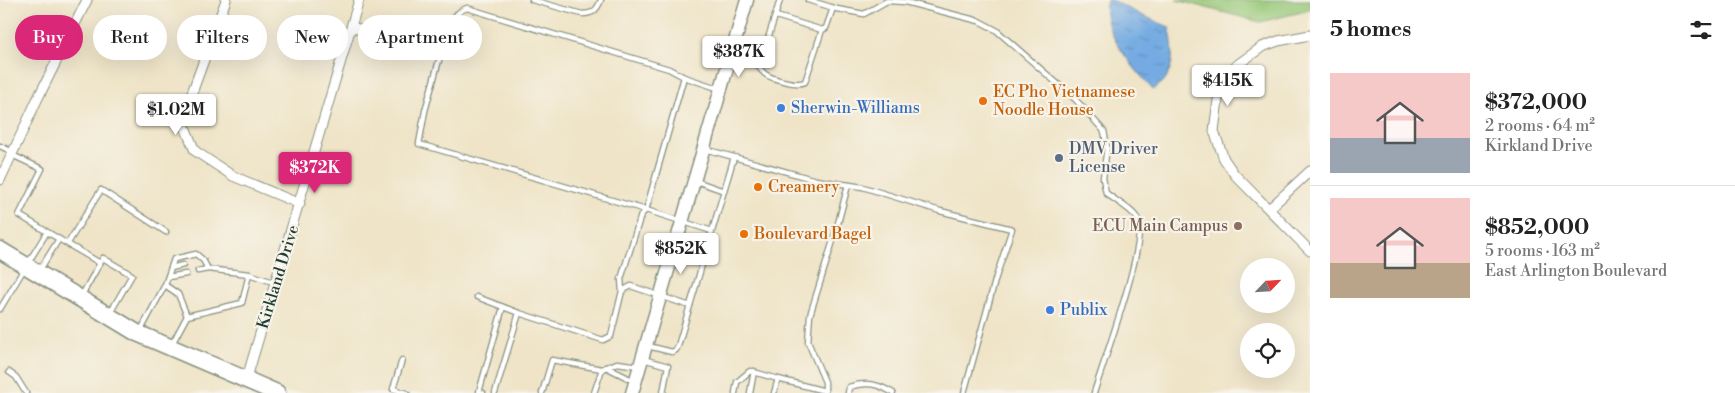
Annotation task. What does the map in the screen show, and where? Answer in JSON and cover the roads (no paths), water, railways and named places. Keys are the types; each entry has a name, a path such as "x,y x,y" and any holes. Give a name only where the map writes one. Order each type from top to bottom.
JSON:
{"highway":[{"path":"0,250 139,334 277,393"}],"main road":[{"path":"634,387 747,0"}],"street":[{"path":"0,180 87,0"},
{"path":"226,0 182,120 195,151 233,176 300,204"},
{"name":"Kirkland Drive","path":"246,381 359,0"},
{"path":"352,27 358,29"},
{"path":"1310,35 1278,41 1262,47 1247,57 1232,71 1218,92 1214,132 1224,160 1235,175 1310,251"},
{"path":"1269,209 1310,171"}],"lane":[{"path":"532,0 582,14 591,14 596,10 601,1"},
{"path":"757,64 761,61 780,0"},
{"path":"808,0 864,14 887,2 905,2 979,21 996,30 1075,99 1104,131 1107,147 1103,178 1106,193 1131,211 1138,219 1140,234 1128,288 1094,393"},
{"path":"730,57 757,64 766,74 801,84 805,82 822,30 826,28 830,0"},
{"path":"454,15 459,10 466,8 670,68 684,77 721,89"},
{"path":"776,16 822,30"},
{"path":"439,60 425,111 419,144 712,231"},
{"path":"477,297 519,313 603,340 611,336 622,291 621,279 641,215 646,210 684,77"},
{"path":"0,146 42,169 19,215 100,263"},
{"path":"704,148 816,180 863,187 940,211 1012,229 996,276 964,393"},
{"path":"646,346 672,352 676,350 734,157"},
{"path":"694,181 724,191"},
{"path":"735,393 737,382 750,371 825,392 825,382 808,342 810,315 848,185"},
{"path":"68,243 101,190 166,232"},
{"path":"32,269 47,232"},
{"path":"0,309 59,239"},
{"path":"139,334 165,285 174,259 196,254 203,260 208,269"},
{"path":"80,299 103,258 132,275 108,316"},
{"path":"196,262 203,260"},
{"path":"171,268 184,265"},
{"path":"198,271 208,269 249,274 276,283"},
{"path":"168,278 186,274"},
{"path":"186,316 242,303 249,274"},
{"path":"165,285 178,294 186,316 170,348"},
{"path":"622,291 631,286 690,306"},
{"path":"484,393 479,392 503,307"},
{"path":"495,393 519,313"},
{"path":"402,360 393,389 407,393"},
{"path":"542,393 552,360 604,368 634,387"},
{"path":"594,393 604,368 617,363 641,362 668,366 663,393"},
{"path":"750,393 754,371"},
{"path":"9,372 16,377 26,393"},
{"path":"774,393 778,379"},
{"path":"848,393 849,387 859,384 880,385 893,393"}],"water":[{"path":"1107,0 1112,0 1169,27 1172,41 1170,70 1163,82 1153,90 1128,60 1113,36 1106,11"}],"place":[{"name":"EC Pho Vietnamese Noodle House","path":"983,101"},
{"name":"Sherwin-Williams","path":"781,108"},
{"name":"DMV Driver License","path":"1059,158"},
{"name":"Creamery","path":"758,187"},
{"name":"ECU Main Campus","path":"1238,226"},
{"name":"Boulevard Bagel","path":"744,234"},
{"name":"Publix","path":"1050,310"}]}
